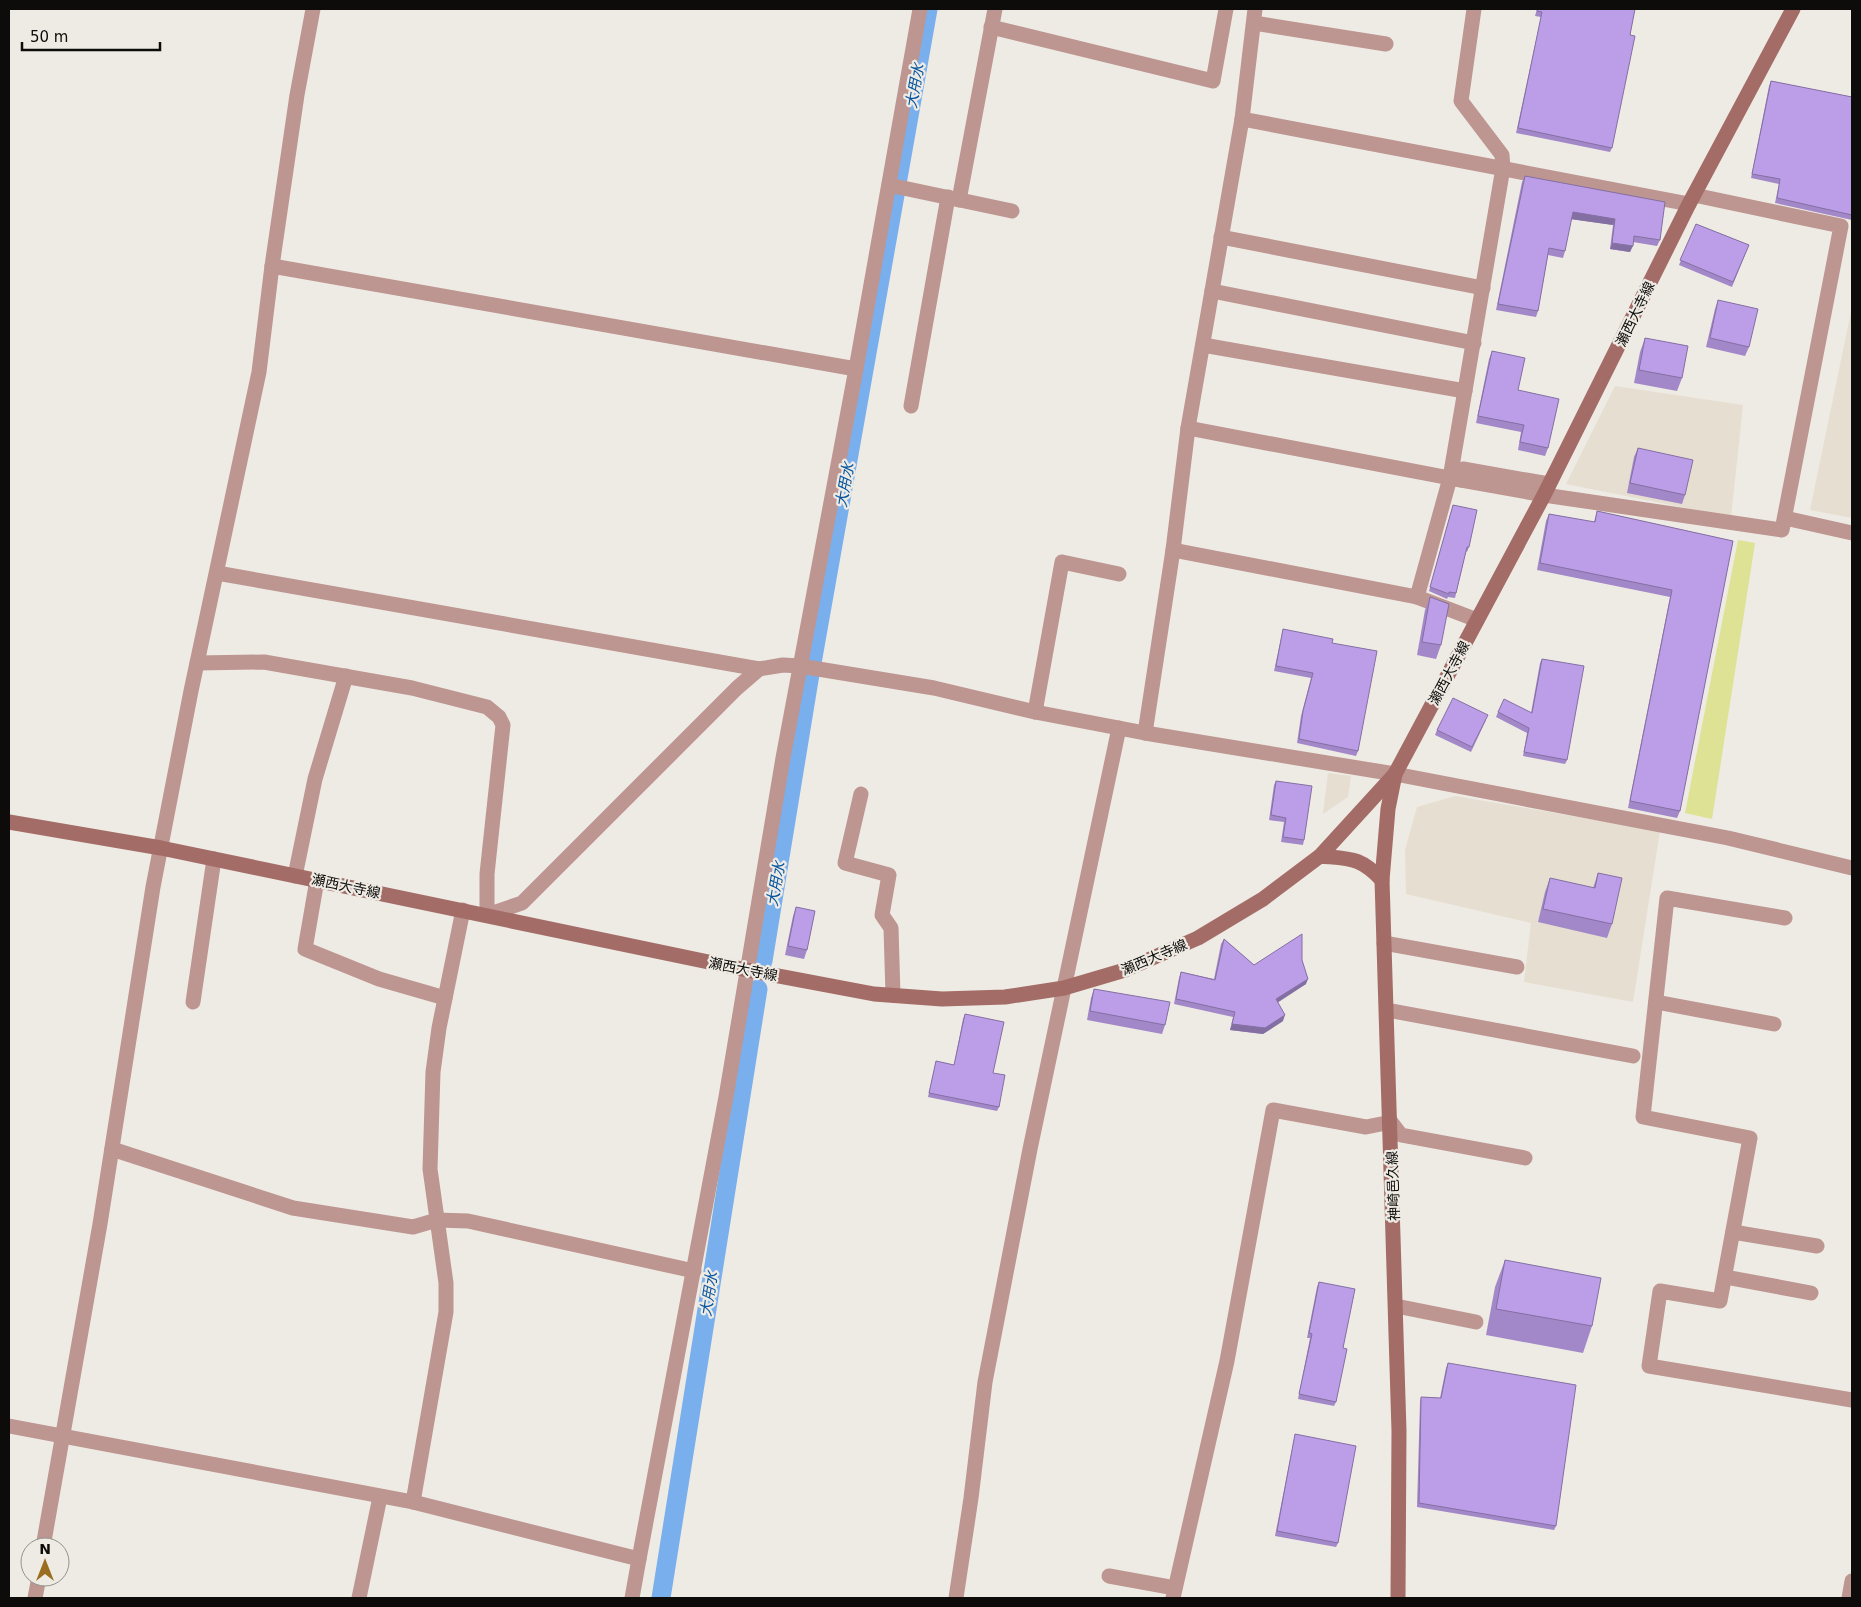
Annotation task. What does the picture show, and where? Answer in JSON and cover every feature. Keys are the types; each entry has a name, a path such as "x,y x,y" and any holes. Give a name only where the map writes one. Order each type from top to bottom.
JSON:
{"main road":[{"name":"瀬西大寺線","path":"9,822 162,848 747,970 893,995 942,999 1005,997 1064,988 1126,970 1198,938 1263,899 1320,856 1395,774 1546,489 1692,200 1793,9"},
{"name":"神崎邑久線","path":"1395,774 1386,826 1382,880 1400,1431 1398,1598"},
{"path":"1353,819 1365,815 1376,816 1386,826"},
{"path":"1320,856 1351,859 1366,864 1382,880"}],"street":[{"path":"46,1537 112,1149 152,896 197,663 260,372 272,266 297,95 313,9"},
{"path":"635,1597 640,1559 726,1097 800,666 856,369 894,186 920,9"},
{"path":"911,406 995,9"},
{"path":"991,28 1213,81 1226,9"},
{"path":"1417,597 1456,479 1465,391 1503,168 1502,156 1460,101 1474,9"},
{"path":"1144,733 1173,550 1188,428 1242,119 1254,16 1386,44"},
{"path":"1242,119 1503,168 1841,226 1782,530 1546,489 1463,470 1456,479"},
{"path":"894,186 1012,211"},
{"path":"1221,237 1483,288"},
{"path":"272,266 856,369"},
{"path":"1212,291 1474,343"},
{"path":"1203,344 1465,391"},
{"path":"1188,428 1456,479"},
{"path":"1784,518 1852,533"},
{"path":"1173,550 1417,597 1477,620"},
{"path":"1034,712 1062,562 1119,574"},
{"path":"217,573 759,669 783,665 800,666 934,688 1034,712 1144,733 1395,774 1728,838 1852,868"},
{"path":"197,663 264,662 412,688 487,706 499,717 503,725 487,874 487,915 522,903 737,688 759,669"},
{"path":"295,876 316,779 346,676"},
{"path":"956,1598 971,1498 985,1382 1030,1149 1119,728"},
{"path":"862,794 845,863 889,875 882,915 891,928 893,995"},
{"path":"193,1002 214,859"},
{"path":"318,880 305,949 378,979 445,998"},
{"path":"1784,918 1668,898 1643,1117 1750,1138 1720,1301 1660,1291 1649,1366 1852,1400"},
{"path":"413,1502 446,1312 446,1283 430,1169 433,1072 445,998 463,910"},
{"path":"1384,943 1517,967"},
{"path":"1656,1002 1774,1024"},
{"path":"1387,1010 1632,1056"},
{"path":"1109,1576 1174,1593 1227,1361 1273,1110 1366,1127 1391,1122 1401,1135 1525,1158"},
{"path":"112,1149 293,1208 413,1227 436,1220 468,1222 694,1271"},
{"path":"1733,1232 1817,1246"},
{"path":"1725,1277 1811,1293"},
{"path":"1396,1306 1476,1322"},
{"path":"9,1426 380,1498 413,1502 640,1559"},
{"path":"359,1598 380,1498"},
{"path":"1850,1598 1852,1581"}],"shaded area":[{"path":"1852,307 1852,518 1810,510"},
{"path":"1615,386 1743,405 1731,517 1566,484"},
{"path":"1328,773 1351,776 1348,797 1323,814"},
{"path":"1455,796 1660,831 1633,1002 1524,982 1531,923 1406,894 1405,850 1417,807"}],"green space":[{"path":"1738,540 1755,543 1712,819 1685,813"}],"building":[{"path":"1538,9 1635,9 1630,35 1635,36 1612,148 1518,128 1542,12 1537,11"},
{"path":"1771,81 1852,97 1852,215 1777,198 1780,179 1752,174"},
{"path":"1525,176 1665,202 1660,240 1634,236 1633,246 1612,243 1615,219 1573,212 1565,251 1549,248 1538,311 1498,304"},
{"path":"1696,224 1749,245 1733,282 1680,260"},
{"path":"1718,300 1758,309 1749,347 1710,338"},
{"path":"1645,338 1688,346 1682,378 1639,370"},
{"path":"1492,351 1525,358 1518,390 1559,399 1548,448 1520,442 1524,425 1478,416"},
{"path":"1638,448 1693,460 1685,495 1630,483"},
{"path":"1453,505 1477,510 1456,593 1449,592 1449,594 1430,587"},
{"path":"1597,511 1733,541 1680,811 1630,801 1672,590 1540,563 1549,514 1595,522"},
{"path":"1430,597 1449,604 1441,645 1422,642"},
{"path":"1283,629 1333,639 1332,643 1377,651 1358,751 1299,739 1303,711 1313,673 1276,666"},
{"path":"1542,659 1584,666 1567,760 1524,752 1529,728 1498,712 1504,699 1532,713"},
{"path":"1453,698 1488,715 1472,747 1437,730"},
{"path":"1276,781 1312,786 1304,840 1283,837 1286,818 1271,815"},
{"path":"1598,873 1622,878 1612,924 1543,909 1550,878 1595,888"},
{"path":"796,907 815,911 807,950 788,946"},
{"path":"1302,934 1302,960 1308,979 1276,999 1285,1015 1265,1028 1232,1024 1235,1012 1176,999 1181,972 1215,980 1224,939 1254,965"},
{"path":"1094,989 1170,1002 1165,1025 1090,1011"},
{"path":"965,1014 1004,1022 993,1073 1005,1075 999,1107 929,1093 936,1061 954,1065"},
{"path":"1505,1260 1601,1278 1592,1326 1496,1309"},
{"path":"1319,1282 1355,1289 1343,1348 1347,1349 1336,1402 1299,1394 1312,1334 1309,1333"},
{"path":"1448,1363 1576,1385 1556,1526 1419,1503 1421,1397 1441,1398"},
{"path":"1295,1434 1356,1446 1338,1543 1277,1531"}],"waterway":[{"name":"大用水","path":"763,961 809,680 928,9"},
{"name":"大用水","path":"661,1598 758,989"}]}
